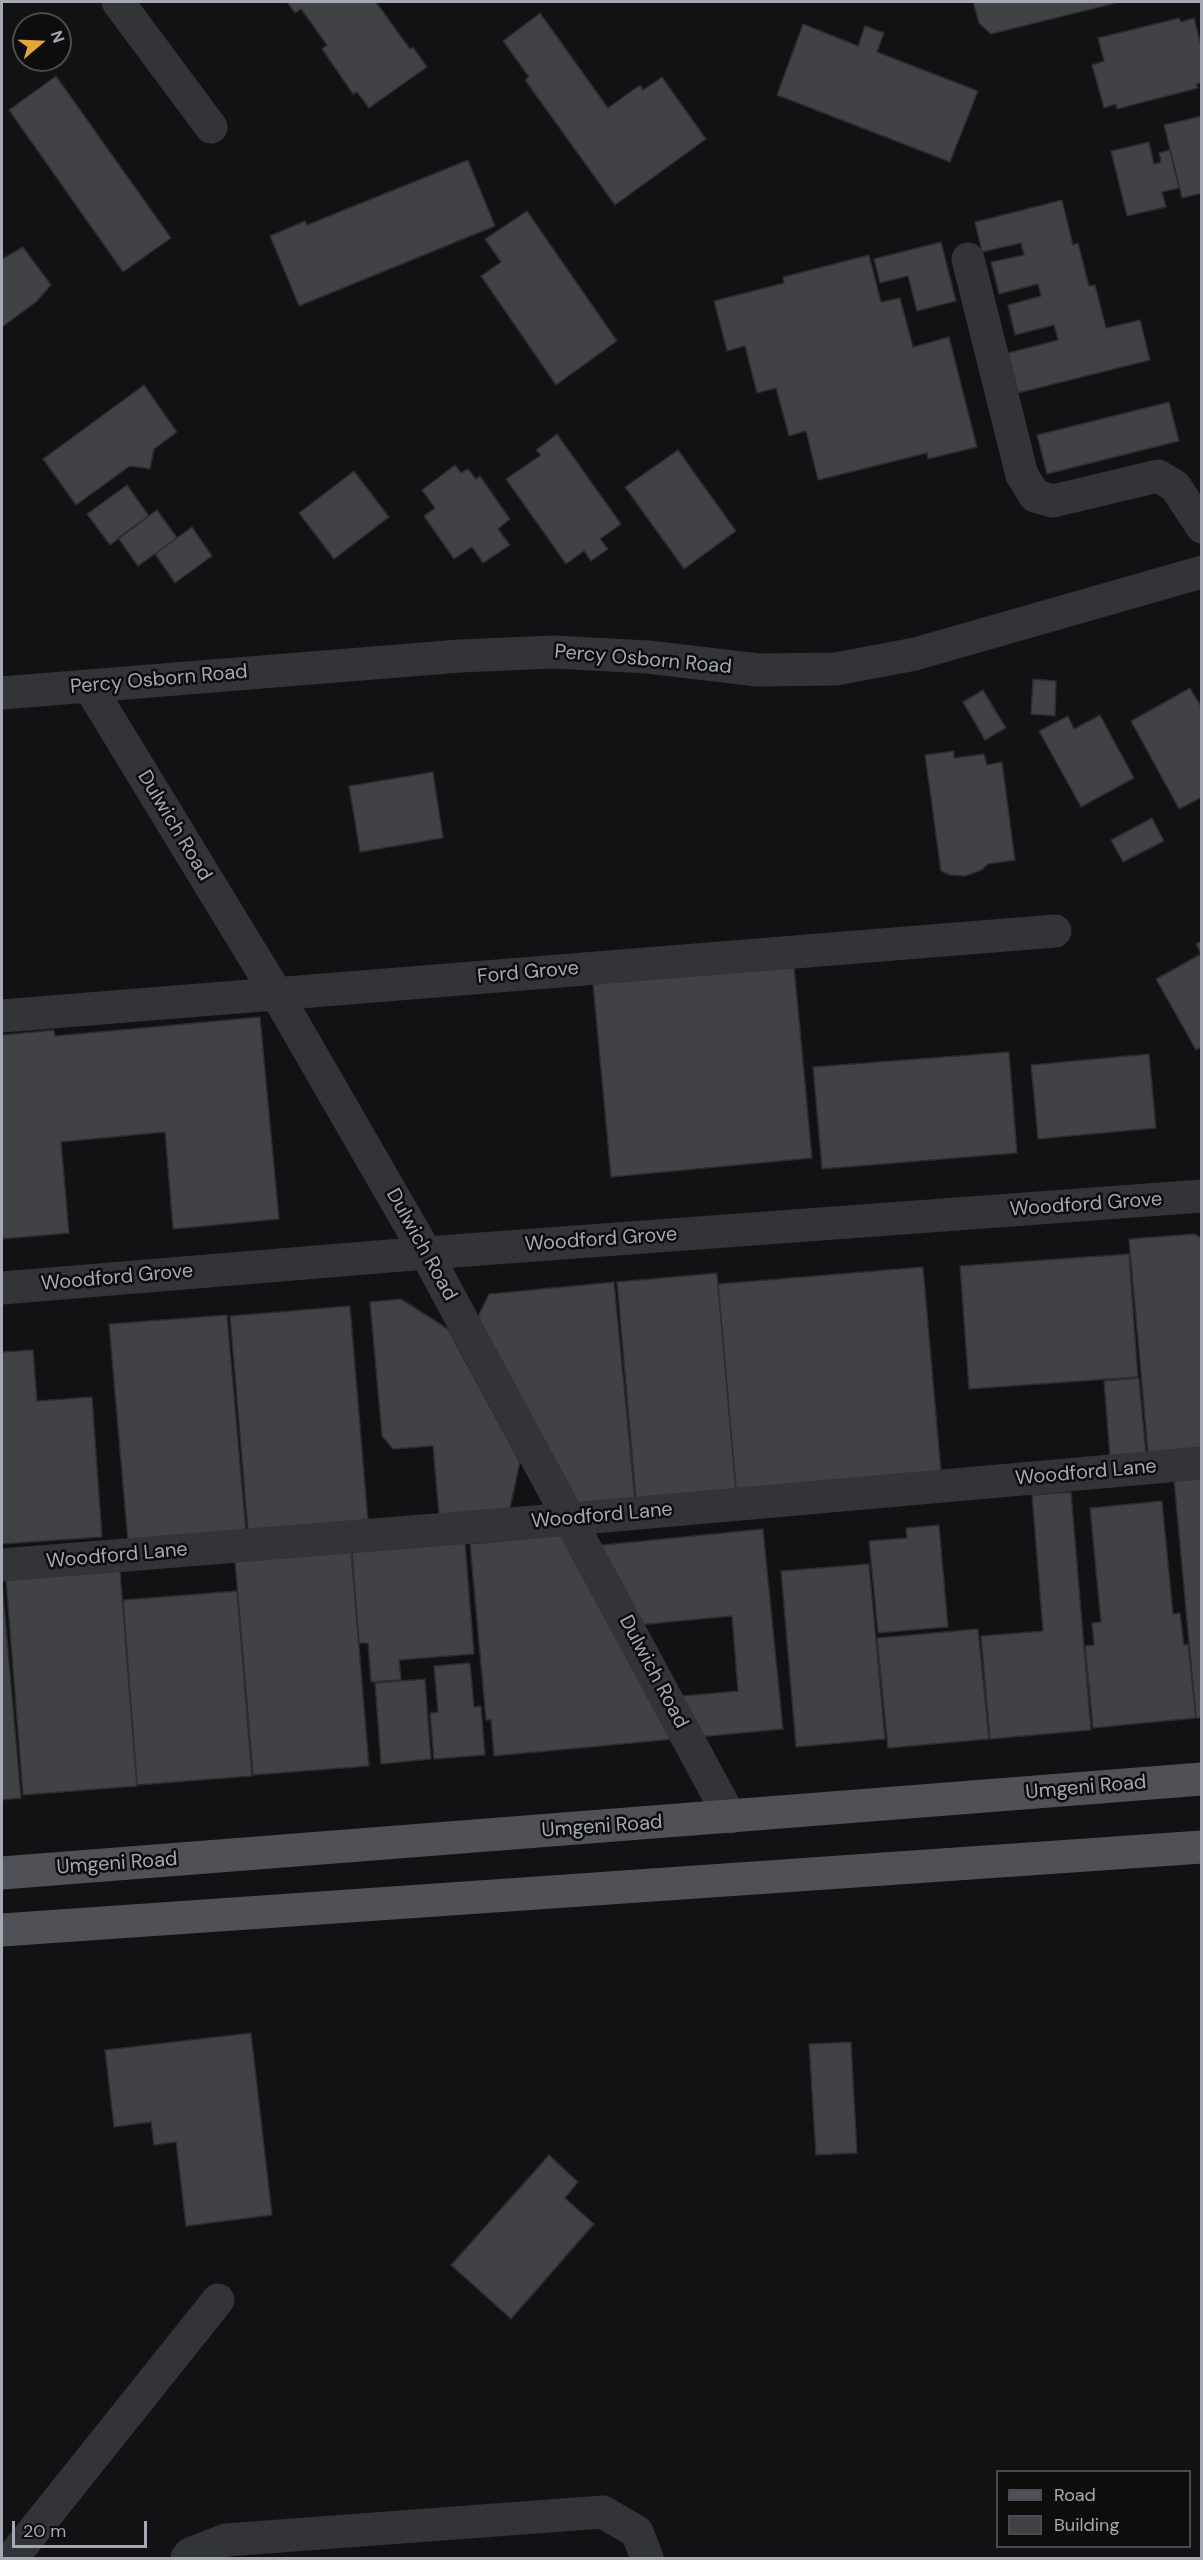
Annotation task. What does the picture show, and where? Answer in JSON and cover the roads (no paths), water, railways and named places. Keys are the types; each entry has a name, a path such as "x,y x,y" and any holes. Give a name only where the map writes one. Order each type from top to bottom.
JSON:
{"main road":[{"name":"Umgeni Road","path":"2,1873 1202,1779"},
{"path":"2,1930 1202,1847"}],"street":[{"path":"118,2 210,128"},
{"path":"968,259 1022,475 1035,496 1053,501 1158,476 1175,486 1202,527"},
{"name":"Percy Osborn Road","path":"2,693 460,656 554,652 648,657 758,670 836,669 915,654 1202,572"},
{"name":"Dulwich Road","path":"89,686 276,993 426,1253 572,1519 730,1817"},
{"name":"Ford Grove","path":"2,1016 1055,931"},
{"name":"Woodford Grove","path":"2,1288 426,1253 1202,1196"},
{"name":"Woodford Lane","path":"2,1565 572,1519 1202,1463"},
{"path":"12,2559 218,2300"},
{"path":"187,2559 190,2554 226,2540 603,2512 637,2532 647,2559"}]}
